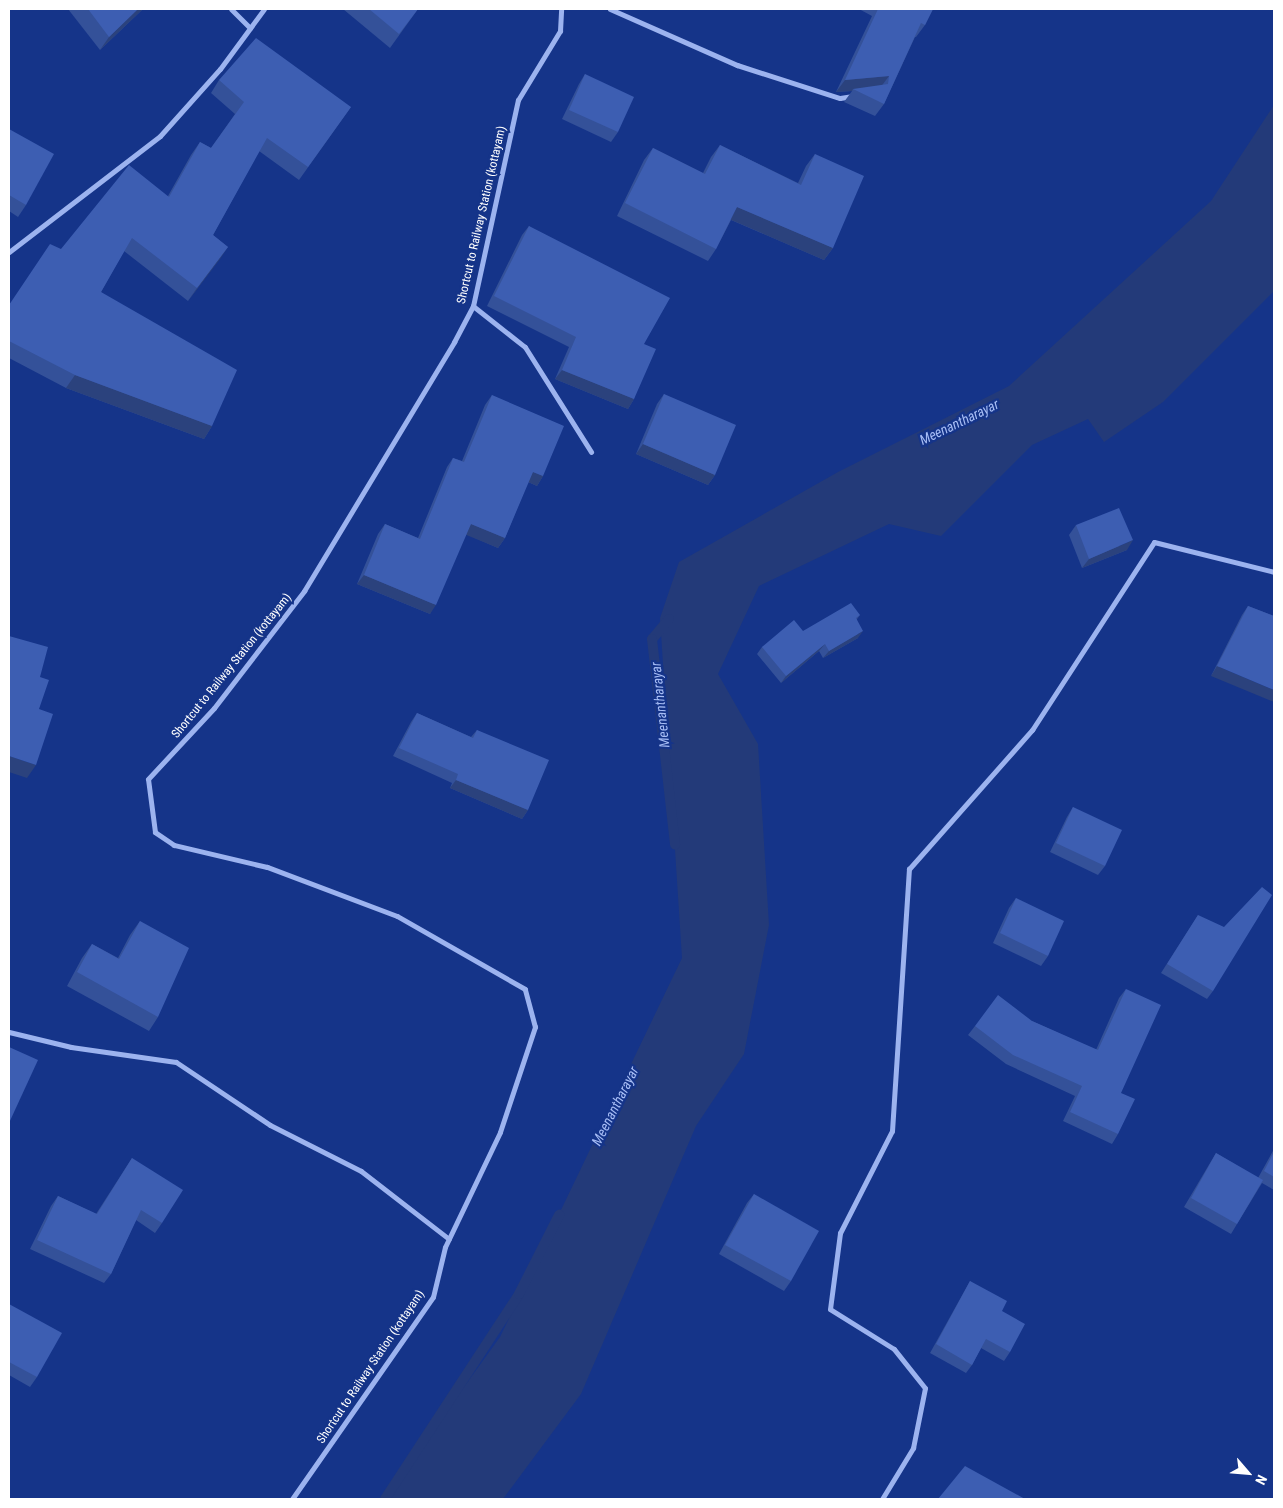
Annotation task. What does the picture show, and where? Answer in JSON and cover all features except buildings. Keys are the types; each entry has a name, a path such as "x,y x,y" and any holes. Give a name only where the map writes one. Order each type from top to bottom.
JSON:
{"street":[{"path":"231,9 250,28"},
{"path":"9,252 160,136 264,9"},
{"name":"Shortcut to Railway Station (kottayam)","path":"292,1499 433,1297 449,1239 500,1132 526,1062 535,1027 526,989 397,916 267,867 174,845 155,832 148,779 214,708 304,591 375,478 473,306 518,100 560,32 561,9"},
{"path":"610,9 736,65 840,98 859,95"},
{"path":"473,306 525,347 591,452"},
{"path":"882,1499 913,1448 925,1388 894,1349 830,1309 840,1233 892,1131 909,869 1032,730 1154,542 1274,572"},
{"path":"9,1032 71,1047 176,1062 270,1125 361,1171 449,1239"}],"water":[{"path":"1274,105 1274,291 1163,402 1104,442 1088,419 1032,445 941,536 889,524 759,586 718,674 758,744 769,925 744,1054 696,1126 581,1394 503,1499 383,1499 500,1337 682,958 660,618 679,562 838,472 1009,386 1211,201"}],"waterway":[{"name":"Meenantharayar","path":"669,619 652,639 675,845"},
{"name":"Meenantharayar","path":"385,1499 519,1294 559,1215"}]}
